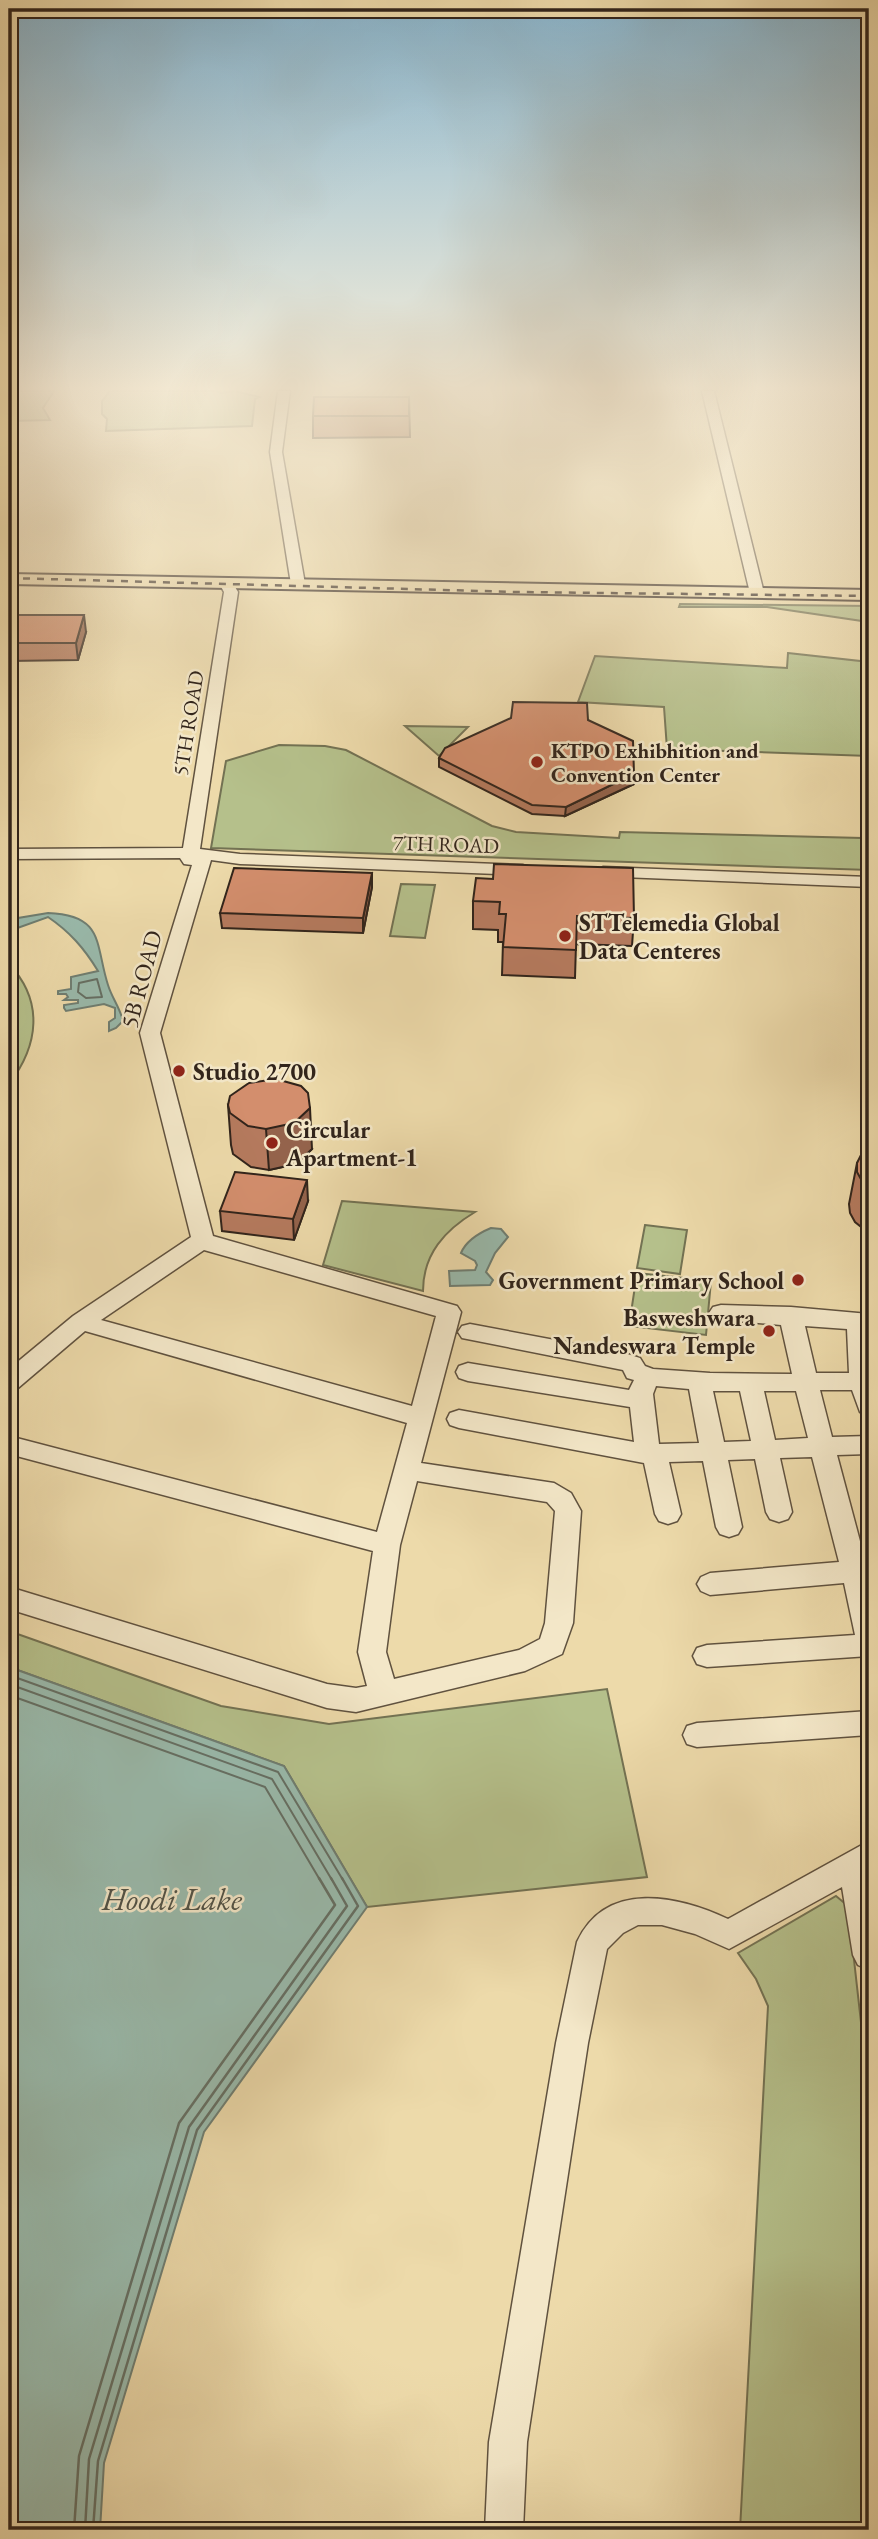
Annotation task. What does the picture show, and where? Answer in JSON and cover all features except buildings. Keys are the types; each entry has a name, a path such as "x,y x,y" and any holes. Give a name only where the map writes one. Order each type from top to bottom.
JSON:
{"main road":[{"path":"9,579 225,588 298,584 629,595 757,593 869,597"},
{"path":"9,588 225,588 869,597"}],"street":[{"path":"285,509 298,584"},
{"path":"737,509 757,593"},
{"name":"5TH ROAD","path":"191,857 206,721 225,588"},
{"name":"7TH ROAD","path":"9,855 231,858 547,870"},
{"name":"7TH ROAD","path":"9,861 191,857"},
{"name":"5B ROAD","path":"191,857 150,1033 203,1240"},
{"path":"588,872 869,882"},
{"path":"9,1382 81,1322 203,1240 216,1246 449,1312 387,1545 373,1652 383,1692"},
{"path":"721,1313 864,1321 869,1406"},
{"path":"791,1315 821,1447 863,1571 869,1638"},
{"path":"81,1322 421,1418"},
{"path":"470,1332 632,1364 643,1385 651,1454 668,1514"},
{"path":"468,1372 633,1399 643,1385"},
{"path":"643,1385 699,1381 866,1381"},
{"path":"699,1381 729,1527"},
{"path":"750,1381 779,1512"},
{"path":"459,1419 651,1454 869,1445"},
{"path":"11,1450 387,1545"},
{"path":"9,1598 327,1696 356,1700 526,1660 552,1646 559,1623 568,1511 562,1500 554,1493 407,1470"},
{"path":"710,1584 863,1571"},
{"path":"708,1656 869,1645"},
{"path":"697,1734 869,1723"},
{"path":"504,2530 509,2442 572,2043 593,1942 612,1923 635,1911 662,1911 700,1922 729,1936 862,1859 869,1955"}],"green space":[{"path":"680,604 869,606 869,622 767,607 679,607"},
{"path":"788,653 869,662 869,756 667,749 664,707 578,702 595,656 787,668"},
{"path":"405,726 468,727 439,756"},
{"path":"279,745 325,746 346,750 492,826 516,832 619,838 620,832 862,838 869,870 211,848 226,761"},
{"path":"401,884 435,885 425,938 390,936"},
{"path":"9,964 28,993 33,1023 27,1054 9,1084"},
{"path":"342,1201 475,1212 454,1227 438,1244 427,1266 423,1291 323,1265"},
{"path":"645,1225 687,1230 680,1274 637,1268"},
{"path":"637,1273 711,1281 706,1335 629,1326"},
{"path":"9,1631 221,1706 329,1724 607,1689 647,1877 367,1907 284,1766 9,1667"},
{"path":"836,1896 848,1906 869,2094 869,2530 740,2530 768,2006 756,1979 738,1953"}],"water":[{"path":"48,913 80,919 89,926 123,1021 116,1028 109,1031 109,1022 115,1018 115,1008 104,1004 66,1011 64,1008 64,1005 78,1003 78,1000 64,1000 68,997 66,994 58,994 58,991 71,989 71,977 98,971 70,935 48,917 9,931 9,925 18,918"},
{"path":"491,1228 501,1229 508,1237 495,1253 486,1272 493,1280 490,1285 450,1286 449,1271 475,1270 475,1261 461,1253 473,1238"},
{"name":"Hoodi Lake","path":"9,1667 284,1766 367,1907 204,2132 104,2463 100,2530 9,2530"}],"railway":[{"path":"9,578 517,592 869,596"}],"place":[{"name":"KTPO Exhibhition and Convention Center","path":"537,762"},
{"name":"STTelemedia Global Data Centeres","path":"565,936"},
{"name":"Studio 2700","path":"179,1071"},
{"name":"Circular Apartment-1","path":"272,1143"},
{"name":"Government Primary School","path":"798,1280"},
{"name":"Basweshwara Nandeswara Temple","path":"769,1331"}]}
